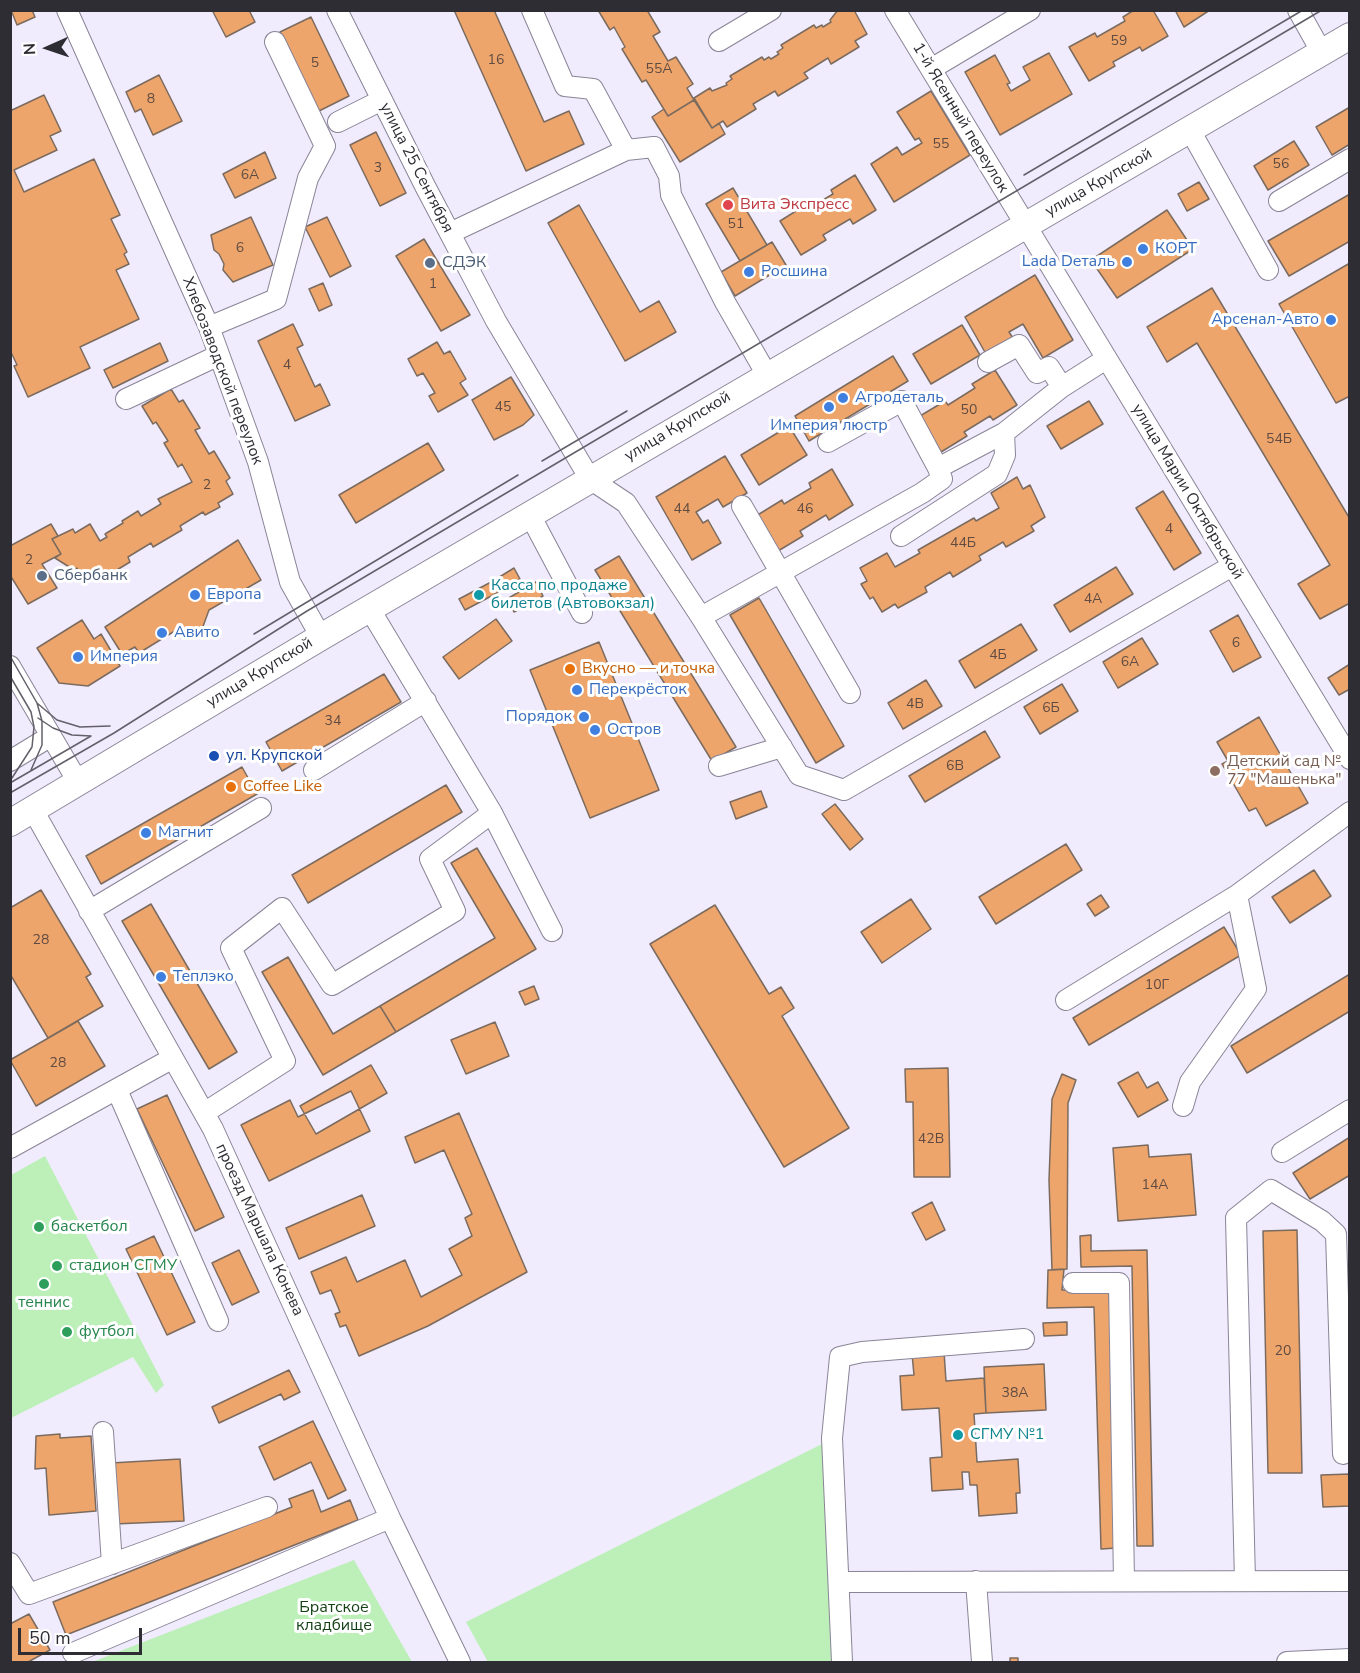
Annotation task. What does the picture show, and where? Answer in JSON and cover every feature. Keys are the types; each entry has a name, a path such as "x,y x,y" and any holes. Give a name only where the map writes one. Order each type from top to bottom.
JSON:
{"main road":[{"name":"улица Крупской","path":"10,823 369,608 1350,36"}],"street":[{"name":"Хлебозаводской переулок","path":"67,10 209,327 258,462 290,582 321,637"},
{"name":"улица 25 Сентября","path":"337,10 496,321 590,479"},
{"path":"532,10 565,86 593,89 626,150"},
{"path":"719,41 771,10"},
{"name":"1-й Ясенный переулок","path":"895,10 1026,226"},
{"path":"931,69 1030,10"},
{"path":"1298,10 1321,51"},
{"path":"209,327 276,299 308,178 326,146 275,42"},
{"path":"338,122 382,100"},
{"path":"1190,130 1268,270"},
{"path":"450,233 626,150 654,147 669,176 670,195 725,302 767,375"},
{"path":"1280,201 1350,159"},
{"name":"улица Марии Октябрьской","path":"1026,226 1350,759"},
{"path":"988,362 1019,345 1037,373 1049,367 1062,387"},
{"path":"126,399 218,356"},
{"path":"938,468 1004,433 1062,387 1106,359"},
{"path":"701,617 942,479 902,401 828,442"},
{"path":"901,536 997,474 1005,455 1004,433"},
{"path":"590,479 626,503 701,617 799,775 844,790 1232,566"},
{"path":"742,506 850,693"},
{"path":"530,515 582,614"},
{"path":"369,608 492,813 552,931"},
{"path":"10,666 78,782"},
{"path":"314,770 426,701"},
{"path":"10,761 51,736"},
{"path":"719,766 782,747"},
{"path":"89,910 261,808"},
{"name":"проезд Маршала Конева","path":"33,810 204,1113 390,1518 460,1662"},
{"path":"1066,999 1237,894 1350,812"},
{"path":"204,1113 285,1061 231,948 282,908 332,986 455,910 430,859 492,813"},
{"path":"1183,1106 1190,1082 1256,989 1237,894"},
{"path":"10,1148 173,1058"},
{"path":"117,1090 218,1321"},
{"path":"1282,1152 1350,1110"},
{"path":"1245,1581 1236,1218 1271,1190 1343,1236 1343,1454"},
{"path":"1073,1283 1119,1283 1124,1581"},
{"path":"842,1662 832,1438 840,1356 862,1352 1024,1339"},
{"path":"103,1432 112,1564"},
{"path":"10,1563 28,1594 267,1507"},
{"path":"73,1653 390,1518"},
{"path":"838,1581 1350,1581"},
{"path":"976,1581 982,1662"},
{"path":"1287,1662 1350,1659"}],"green space":[{"name":"стадион СГМУ","path":"45,1156 164,1385 156,1393 133,1357 11,1418 11,1175"},
{"path":"822,1444 834,1662 488,1662 466,1622"},
{"name":"Братское кладбище","path":"354,1560 412,1662 92,1662"}],"building":[{"path":"11,10 32,10 35,17 17,25"},
{"path":"212,10 249,10 255,22 226,37"},
{"path":"454,10 494,10 544,122 569,111 584,144 526,171"},
{"path":"598,10 647,10 660,32 653,36 668,61 676,57 693,84 687,88 694,100 668,116 646,80 642,82 622,49 625,47 614,27 610,30"},
{"path":"838,10 854,10 867,34 855,41 859,47 831,64 828,58 804,73 808,78 778,96 775,91 753,104 756,109 727,127 723,121 712,128 694,98 710,88 712,91 727,85 726,83 732,79 730,76 762,57 764,60 769,57 771,59 779,54 777,52 783,48 781,45 814,25 816,28 822,25 823,27 831,22 830,20"},
{"path":"1134,10 1153,10 1168,36 1142,51 1140,47 1113,62 1115,66 1089,81 1069,47 1095,33 1097,37 1125,21 1123,17"},
{"path":"1175,10 1210,10 1184,27"},
{"path":"311,17 349,96 319,111 280,32"},
{"path":"1049,53 1072,94 1000,135 965,72 995,55 1010,83 1007,84 1011,91 1030,80 1023,67"},
{"path":"159,75 182,121 153,135 141,109 135,112 126,92"},
{"path":"931,91 970,155 894,202 871,164 897,147 902,155 922,143 919,138 915,140 897,112"},
{"path":"44,95 61,131 50,136 57,150 14,170 24,192 94,159 120,215 111,219 127,252 124,254 129,264 116,270 139,319 80,347 90,368 28,397 14,366 17,365 10,350 10,111"},
{"path":"694,100 712,128 719,123 725,134 680,162 652,117 664,109 668,116"},
{"path":"1350,107 1350,144 1332,155 1316,127"},
{"path":"376,132 406,193 380,206 350,145"},
{"path":"1294,141 1309,165 1268,190 1254,166"},
{"path":"265,152 276,178 235,198 223,174"},
{"path":"855,175 876,210 853,224 850,219 823,235 826,240 801,255 780,221 804,206 806,210 833,194 831,190"},
{"path":"1199,182 1209,199 1187,211 1178,194"},
{"path":"733,188 767,245 740,261 706,204"},
{"path":"1350,194 1350,241 1289,276 1268,241"},
{"path":"579,205 640,312 659,301 676,332 625,361 548,223"},
{"path":"1167,210 1193,249 1117,298 1091,260"},
{"path":"251,217 273,265 233,282 223,270 224,264 214,250 211,235"},
{"path":"327,217 351,266 330,277 305,227"},
{"path":"424,239 470,315 441,331 396,256"},
{"path":"772,242 786,265 735,296 721,272"},
{"path":"1350,263 1350,396 1336,403 1279,304"},
{"path":"1035,275 1073,340 1043,358 1023,324 1009,332 1013,338 986,354 965,317"},
{"path":"323,283 332,305 319,311 309,289"},
{"path":"1212,288 1350,519 1350,603 1320,619 1298,584 1330,565 1197,343 1167,362 1147,327"},
{"path":"293,324 303,345 297,348 315,387 320,384 330,405 295,421 258,341"},
{"path":"962,325 980,355 931,384 913,354"},
{"path":"437,342 444,354 450,351 466,379 460,383 468,395 438,412 429,396 435,393 423,373 417,376 408,359"},
{"path":"160,343 168,361 113,388 104,370"},
{"path":"893,356 908,381 809,441 795,416"},
{"path":"995,370 1017,405 993,420 990,416 964,432 967,436 941,452 920,416 945,401 948,405 975,388 972,384"},
{"path":"511,377 534,415 523,425 494,440 472,400"},
{"path":"171,389 179,402 183,400 200,428 195,430 209,454 214,451 230,478 226,481 233,494 218,503 220,507 205,515 203,512 180,526 182,530 153,547 151,543 128,557 130,562 102,579 99,575 85,583 77,568 74,570 55,558 61,554 52,539 73,529 75,533 90,524 100,541 107,537 105,534 123,523 122,521 138,511 141,516 161,504 158,499 192,482 182,464 178,467 164,443 168,441 156,422 153,424 142,406"},
{"path":"1089,401 1103,424 1061,449 1047,426"},
{"path":"789,426 807,455 759,485 741,455"},
{"path":"428,443 444,470 356,523 339,495"},
{"path":"725,456 747,493 723,507 718,499 696,512 703,523 708,520 721,543 692,560 656,497"},
{"path":"832,469 853,505 829,520 826,515 800,531 803,536 778,551 756,516 782,500 784,504 811,488 809,483"},
{"path":"1017,477 1023,489 1030,485 1045,517 1031,526 1034,531 1006,547 1003,542 979,556 981,560 953,577 950,572 925,587 927,592 898,608 895,604 882,612 873,597 870,599 861,584 867,581 860,568 887,553 895,567 920,553 918,550 974,518 976,521 999,508 991,493"},
{"path":"1163,491 1201,553 1174,570 1136,508"},
{"path":"51,524 58,536 52,539 61,554 42,564 57,588 28,604 10,575 10,546"},
{"name":"Европа","path":"238,540 261,580 209,610 201,632 178,629 139,653 135,647 122,654 105,627"},
{"path":"619,556 736,747 712,761 595,570"},
{"path":"1116,567 1133,594 1070,632 1054,605"},
{"path":"514,568 520,579 499,592 493,581"},
{"name":"Касса по продаже билетов (Автовокзал)","path":"493,581 499,592 465,610 459,599"},
{"path":"536,582 543,596 514,612 507,599"},
{"path":"759,598 844,746 816,763 730,615"},
{"path":"1238,615 1261,657 1233,672 1210,631"},
{"path":"496,619 512,641 459,679 443,657"},
{"name":"Империя","path":"82,620 94,639 101,634 120,666 88,686 59,683 37,648"},
{"path":"1021,624 1037,650 975,688 959,661"},
{"path":"1142,638 1158,664 1118,688 1103,662"},
{"name":"Остров","path":"599,642 659,790 590,818 530,670"},
{"path":"1350,664 1350,689 1339,695 1328,678"},
{"path":"384,674 401,702 282,771 266,742"},
{"path":"926,680 942,706 903,729 888,703"},
{"path":"1062,684 1078,711 1040,734 1024,707"},
{"path":"1259,717 1308,803 1266,826 1256,808 1249,811 1222,764 1228,761 1217,742"},
{"path":"985,731 1000,757 925,802 909,776"},
{"path":"242,767 257,794 101,884 86,856"},
{"path":"446,785 462,812 308,903 292,875"},
{"path":"761,791 767,807 736,819 730,802"},
{"path":"835,804 863,839 850,850 822,814"},
{"path":"1066,844 1082,870 996,924 979,897"},
{"path":"477,848 536,949 396,1032 380,1006 495,938 451,863"},
{"path":"1314,870 1331,896 1290,923 1272,897"},
{"path":"41,890 91,974 86,977 103,1006 48,1038 10,974 10,908"},
{"path":"1101,895 1109,907 1095,916 1087,904"},
{"path":"911,899 931,929 882,963 861,932"},
{"path":"151,904 237,1052 209,1069 122,921"},
{"path":"715,905 769,994 781,987 794,1008 782,1016 849,1128 784,1167 650,944"},
{"path":"1224,927 1241,955 1089,1045 1073,1018"},
{"path":"288,957 333,1034 380,1006 396,1032 323,1075 262,972"},
{"path":"1350,974 1350,1011 1247,1073 1231,1046"},
{"path":"534,986 539,999 525,1005 519,992"},
{"path":"78,1021 105,1066 36,1106 10,1060"},
{"path":"495,1022 509,1056 466,1074 451,1040"},
{"path":"371,1065 387,1093 316,1134 300,1106"},
{"path":"948,1068 950,1177 914,1177 913,1102 906,1102 905,1069"},
{"path":"1138,1072 1147,1088 1158,1082 1168,1100 1138,1117 1118,1083"},
{"path":"1062,1074 1076,1080 1068,1103 1067,1269 1052,1270 1049,1180 1052,1099"},
{"path":"351,1091 370,1131 269,1181 241,1125 290,1100 298,1117"},
{"path":"167,1095 224,1217 195,1231 137,1109"},
{"path":"459,1113 527,1272 428,1326 359,1356 346,1325 340,1327 335,1314 340,1312 331,1290 320,1294 311,1272 346,1257 357,1282 405,1260 421,1297 462,1275 449,1249 472,1236 465,1218 472,1214 444,1150 415,1163 405,1137"},
{"path":"1350,1137 1350,1175 1310,1199 1293,1173"},
{"path":"1148,1145 1149,1157 1191,1154 1196,1215 1118,1221 1113,1148"},
{"path":"362,1195 375,1226 299,1259 286,1228"},
{"path":"932,1202 945,1230 926,1240 912,1213"},
{"path":"1297,1230 1302,1473 1268,1473 1263,1231"},
{"path":"1091,1235 1091,1251 1147,1250 1153,1546 1137,1546 1132,1266 1081,1267 1080,1236"},
{"path":"154,1236 195,1322 167,1335 126,1249"},
{"path":"239,1250 259,1292 232,1305 212,1263"},
{"path":"1064,1269 1062,1290 1109,1289 1117,1548 1101,1549 1094,1307 1047,1308 1048,1270"},
{"path":"1067,1322 1067,1335 1044,1336 1043,1323"},
{"name":"СГМУ №1","path":"944,1352 946,1381 984,1378 986,1413 974,1414 977,1462 1018,1459 1020,1493 1016,1493 1017,1513 979,1516 977,1485 970,1485 969,1472 962,1472 963,1489 932,1491 930,1458 942,1457 939,1408 902,1410 900,1376 914,1375 912,1354"},
{"path":"1044,1364 1046,1410 986,1413 984,1367"},
{"path":"289,1370 300,1392 284,1400 281,1394 219,1423 212,1407"},
{"path":"313,1421 346,1490 328,1499 311,1462 274,1480 259,1447"},
{"path":"60,1434 60,1438 91,1436 96,1511 49,1515 46,1468 35,1469 36,1436"},
{"path":"180,1459 184,1521 114,1524 111,1463"},
{"path":"1350,1474 1350,1506 1323,1507 1321,1475"},
{"path":"313,1490 321,1512 350,1500 358,1520 66,1635 53,1602 292,1507 289,1499"},
{"path":"29,1614 50,1650 28,1662 10,1662 10,1624"},
{"path":"1010,1658 1018,1658 1018,1662 1010,1662"}],"tram line":[{"path":"1024,175 1303,10"},
{"path":"10,793 114,733 307,611 1322,10"},
{"path":"542,461 627,411"},
{"path":"254,634 518,475"},
{"path":"10,656 37,703 42,721 42,745 31,770"},
{"path":"10,676 31,712 34,727 32,747 12,778"},
{"path":"37,703 57,720 80,727 110,726"},
{"path":"38,718 53,728 72,735 91,736"},
{"path":"10,783 91,736"}],"place":[{"name":"Вита Экспресс","path":"728,205"},
{"name":"КОРТ","path":"1143,249"},
{"name":"Lada Dеталь","path":"1127,262"},
{"name":"СДЭК","path":"430,263"},
{"name":"Росшина","path":"749,272"},
{"name":"Арсенал-Авто","path":"1331,320"},
{"name":"Агродеталь","path":"843,398"},
{"name":"Империя люстр","path":"829,407"},
{"name":"Сбербанк","path":"42,576"},
{"name":"Европа","path":"195,595"},
{"name":"Касса по продаже билетов (Автовокзал)","path":"479,595"},
{"name":"Авито","path":"162,633"},
{"name":"Империя","path":"78,657"},
{"name":"Вкусно — и точка","path":"570,669"},
{"name":"Перекрёсток","path":"577,690"},
{"name":"Порядок","path":"584,717"},
{"name":"Остров","path":"595,730"},
{"name":"ул. Крупской","path":"214,756"},
{"name":"Детский сад № 77 \"Машенька\"","path":"1215,771"},
{"name":"Coffee Like","path":"231,787"},
{"name":"Магнит","path":"146,833"},
{"name":"Теплэко","path":"161,977"},
{"name":"баскетбол","path":"39,1227"},
{"name":"стадион СГМУ","path":"57,1266"},
{"name":"теннис","path":"44,1284"},
{"name":"футбол","path":"67,1332"},
{"name":"СГМУ №1","path":"958,1435"}]}
